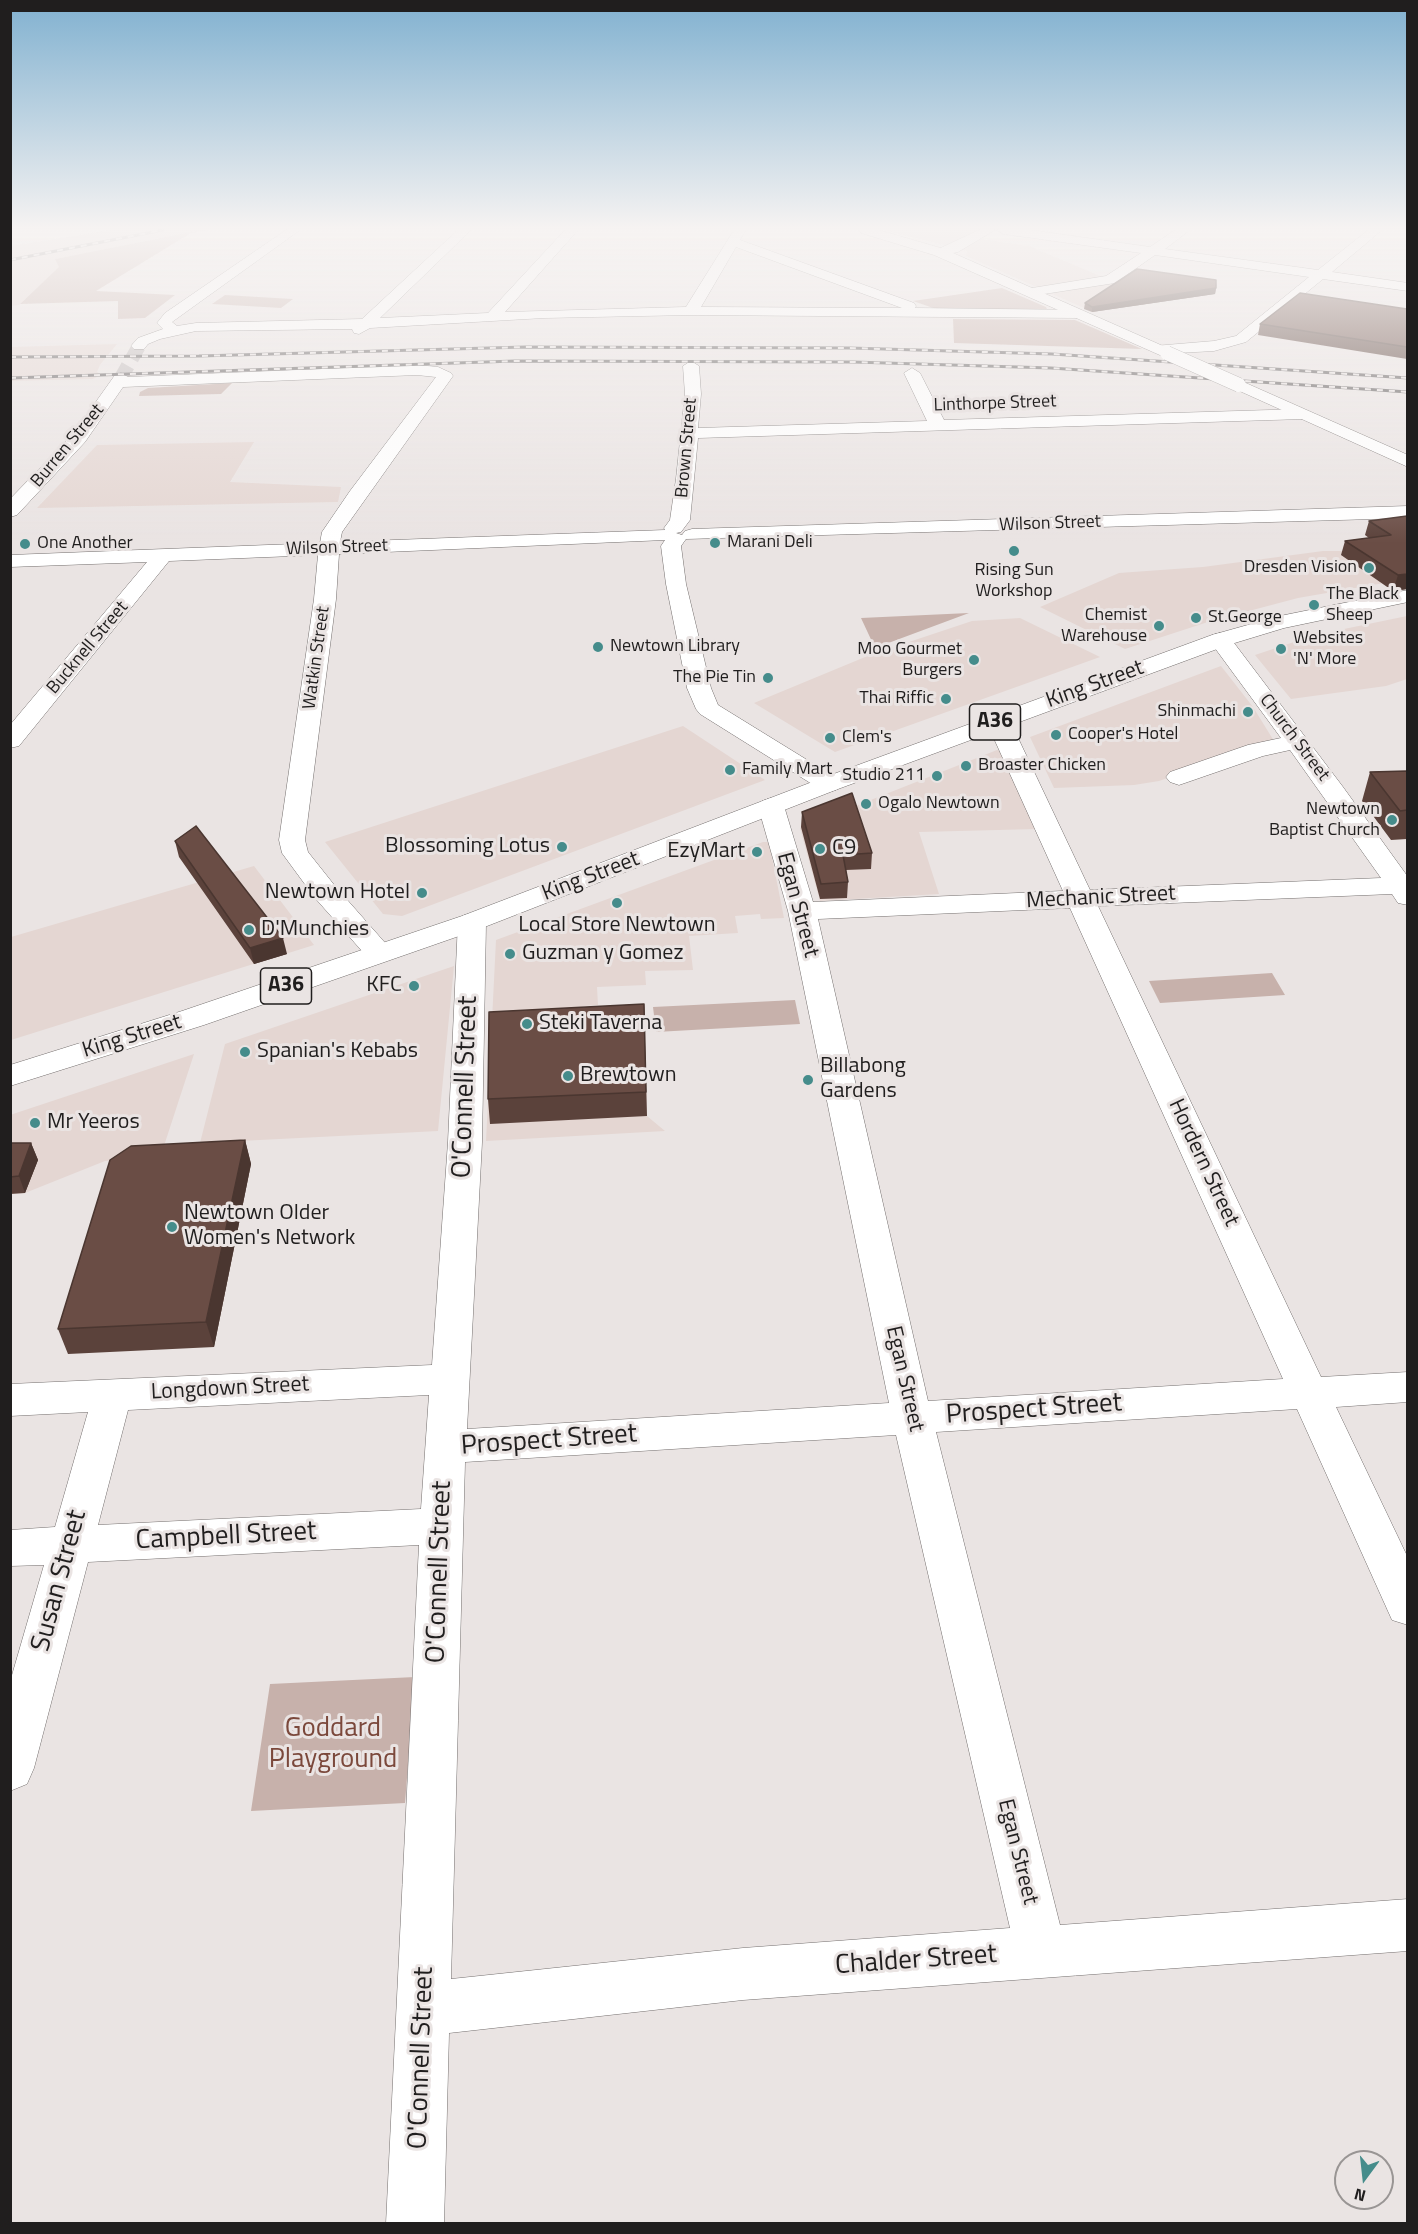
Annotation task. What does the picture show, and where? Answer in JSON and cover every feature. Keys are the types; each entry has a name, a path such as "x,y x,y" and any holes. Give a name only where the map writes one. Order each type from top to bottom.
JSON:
{"main road":[{"path":"139,346 149,338 160,334"},
{"path":"1125,334 1407,462"},
{"path":"1163,351 1236,341 1245,334"},
{"name":"Brown Street","path":"691,366 693,394 680,520 671,546 676,584 699,688 708,709 829,784"},
{"name":"Watkin Street","path":"120,380 407,370 438,372 445,376 332,532 292,840 295,853 325,892 379,953"},
{"path":"912,373 938,426"},
{"name":"Burren Street","path":"10,511 79,438 120,380"},
{"name":"Linthorpe Street","path":"688,433 1303,414"},
{"name":"Wilson Street","path":"10,561 676,534 1407,512"},
{"name":"Bucknell Street","path":"10,741 164,554"},
{"name":"King Street","path":"10,1076 193,1018 472,922 829,784 1220,640 1280,622 1407,596"},
{"name":"Church Street","path":"1220,640 1334,792 1403,891"},
{"name":"Hordern Street","path":"998,721 1407,1606"},
{"path":"1179,777 1257,750 1296,742"},
{"path":"1334,792 1366,790"},
{"name":"Egan Street","path":"771,806 802,911 912,1418 1041,1951"},
{"name":"Mechanic Street","path":"802,911 1081,899 1403,891"},
{"name":"O'Connell Street","path":"415,2223 425,2009 441,1526 465,1142 472,922"},
{"name":"Longdown Street","path":"10,1400 450,1379"},
{"name":"Prospect Street","path":"445,1447 1407,1387"},
{"name":"Susan Street","path":"10,1768 112,1395"},
{"name":"Campbell Street","path":"10,1548 441,1526"},
{"name":"Chalder Street","path":"425,2009 743,1974 1407,1924"}],"shaded area":[{"path":"117,344 100,365 97,377 93,379 11,381 10,347"},
{"path":"254,442 230,482 341,487 338,502 37,508 97,445"},
{"path":"1323,551 1371,551 1407,579 1298,598 1211,621 1125,649 1040,607 1119,573 1203,567"},
{"path":"1407,616 1407,679 1386,686 1291,699 1255,655 1315,635"},
{"path":"1020,618 1100,657 835,752 754,703 870,655 972,621"},
{"path":"1221,666 1253,707 1274,741 1159,781 1134,785 1054,788 1030,737"},
{"path":"683,726 765,780 402,916 383,914 325,842"},
{"path":"997,750 1002,751 1037,829 919,832 939,894 820,901 800,828"},
{"path":"763,842 769,842 784,918 761,919 760,914 735,916 738,933 689,936 693,970 645,971 646,985 597,987 598,1005 584,1006 580,1009 579,1025 645,1028 647,1116 665,1131 486,1141 496,940"},
{"path":"254,866 314,945 11,1040 11,937"},
{"path":"454,966 438,1131 200,1143 225,1044"},
{"path":"194,1054 160,1158 105,1161 25,1193 11,1194 10,1115"}],"green space":[{"path":"954,334 1108,334 1142,349 954,343"},
{"path":"232,383 221,394 139,396 140,392 148,388"},
{"path":"969,613 875,648 861,618"},
{"path":"1272,973 1285,995 1160,1003 1149,981"},
{"path":"795,1000 800,1024 656,1032 653,1007"},
{"name":"Goddard Playground","path":"415,1677 405,1803 251,1811 270,1684"}],"building":[{"path":"1326,334 1407,334 1407,347"},
{"path":"1407,516 1407,574 1398,575 1345,541 1391,535 1369,521"},
{"path":"1407,771 1407,810 1400,811 1370,772"},
{"path":"852,793 872,853 843,855 848,882 821,884 802,812"},
{"path":"196,826 283,938 250,948 175,841"},
{"name":"Brewtown","path":"644,1004 646,1092 488,1099 489,1012"},
{"name":"Newtown Older Women's Network","path":"245,1140 206,1322 58,1329 110,1160 131,1146"},
{"path":"10,1143 31,1143 19,1176 10,1177"}],"tunnel":[{"path":"121,378 139,346"}],"railway":[{"path":"10,357 199,356 525,347 850,348 1052,354 1408,378"},
{"path":"10,378 515,361 853,362 1051,368 1408,392"}],"place":[{"name":"Marani Deli","path":"715,543"},
{"name":"One Another","path":"25,544"},
{"name":"Rising Sun Workshop","path":"1014,551"},
{"name":"Dresden Vision","path":"1369,568"},
{"name":"The Black Sheep","path":"1314,605"},
{"name":"St.George","path":"1196,618"},
{"name":"Chemist Warehouse","path":"1159,626"},
{"name":"Newtown Library","path":"598,647"},
{"name":"Websites 'N' More","path":"1281,649"},
{"name":"Moo Gourmet Burgers","path":"974,660"},
{"name":"The Pie Tin","path":"768,678"},
{"name":"Thai Riffic","path":"946,699"},
{"name":"Shinmachi","path":"1248,712"},
{"name":"Cooper's Hotel","path":"1056,735"},
{"name":"Clem's","path":"830,738"},
{"name":"Broaster Chicken","path":"966,766"},
{"name":"Family Mart","path":"730,770"},
{"name":"Studio 211","path":"937,776"},
{"name":"Ogalo Newtown","path":"866,804"},
{"name":"Newtown Baptist Church","path":"1392,820"},
{"name":"Blossoming Lotus","path":"562,847"},
{"name":"C9","path":"820,849"},
{"name":"EzyMart","path":"757,852"},
{"name":"Newtown Hotel","path":"422,893"},
{"name":"Local Store Newtown","path":"617,903"},
{"name":"D'Munchies","path":"249,930"},
{"name":"Guzman y Gomez","path":"510,954"},
{"name":"KFC","path":"414,986"},
{"name":"Steki Taverna","path":"527,1024"},
{"name":"Spanian's Kebabs","path":"245,1052"},
{"name":"Brewtown","path":"568,1076"},
{"name":"Billabong Gardens","path":"808,1080"},
{"name":"Mr Yeeros","path":"35,1123"},
{"name":"Newtown Older Women's Network","path":"172,1227"}]}
